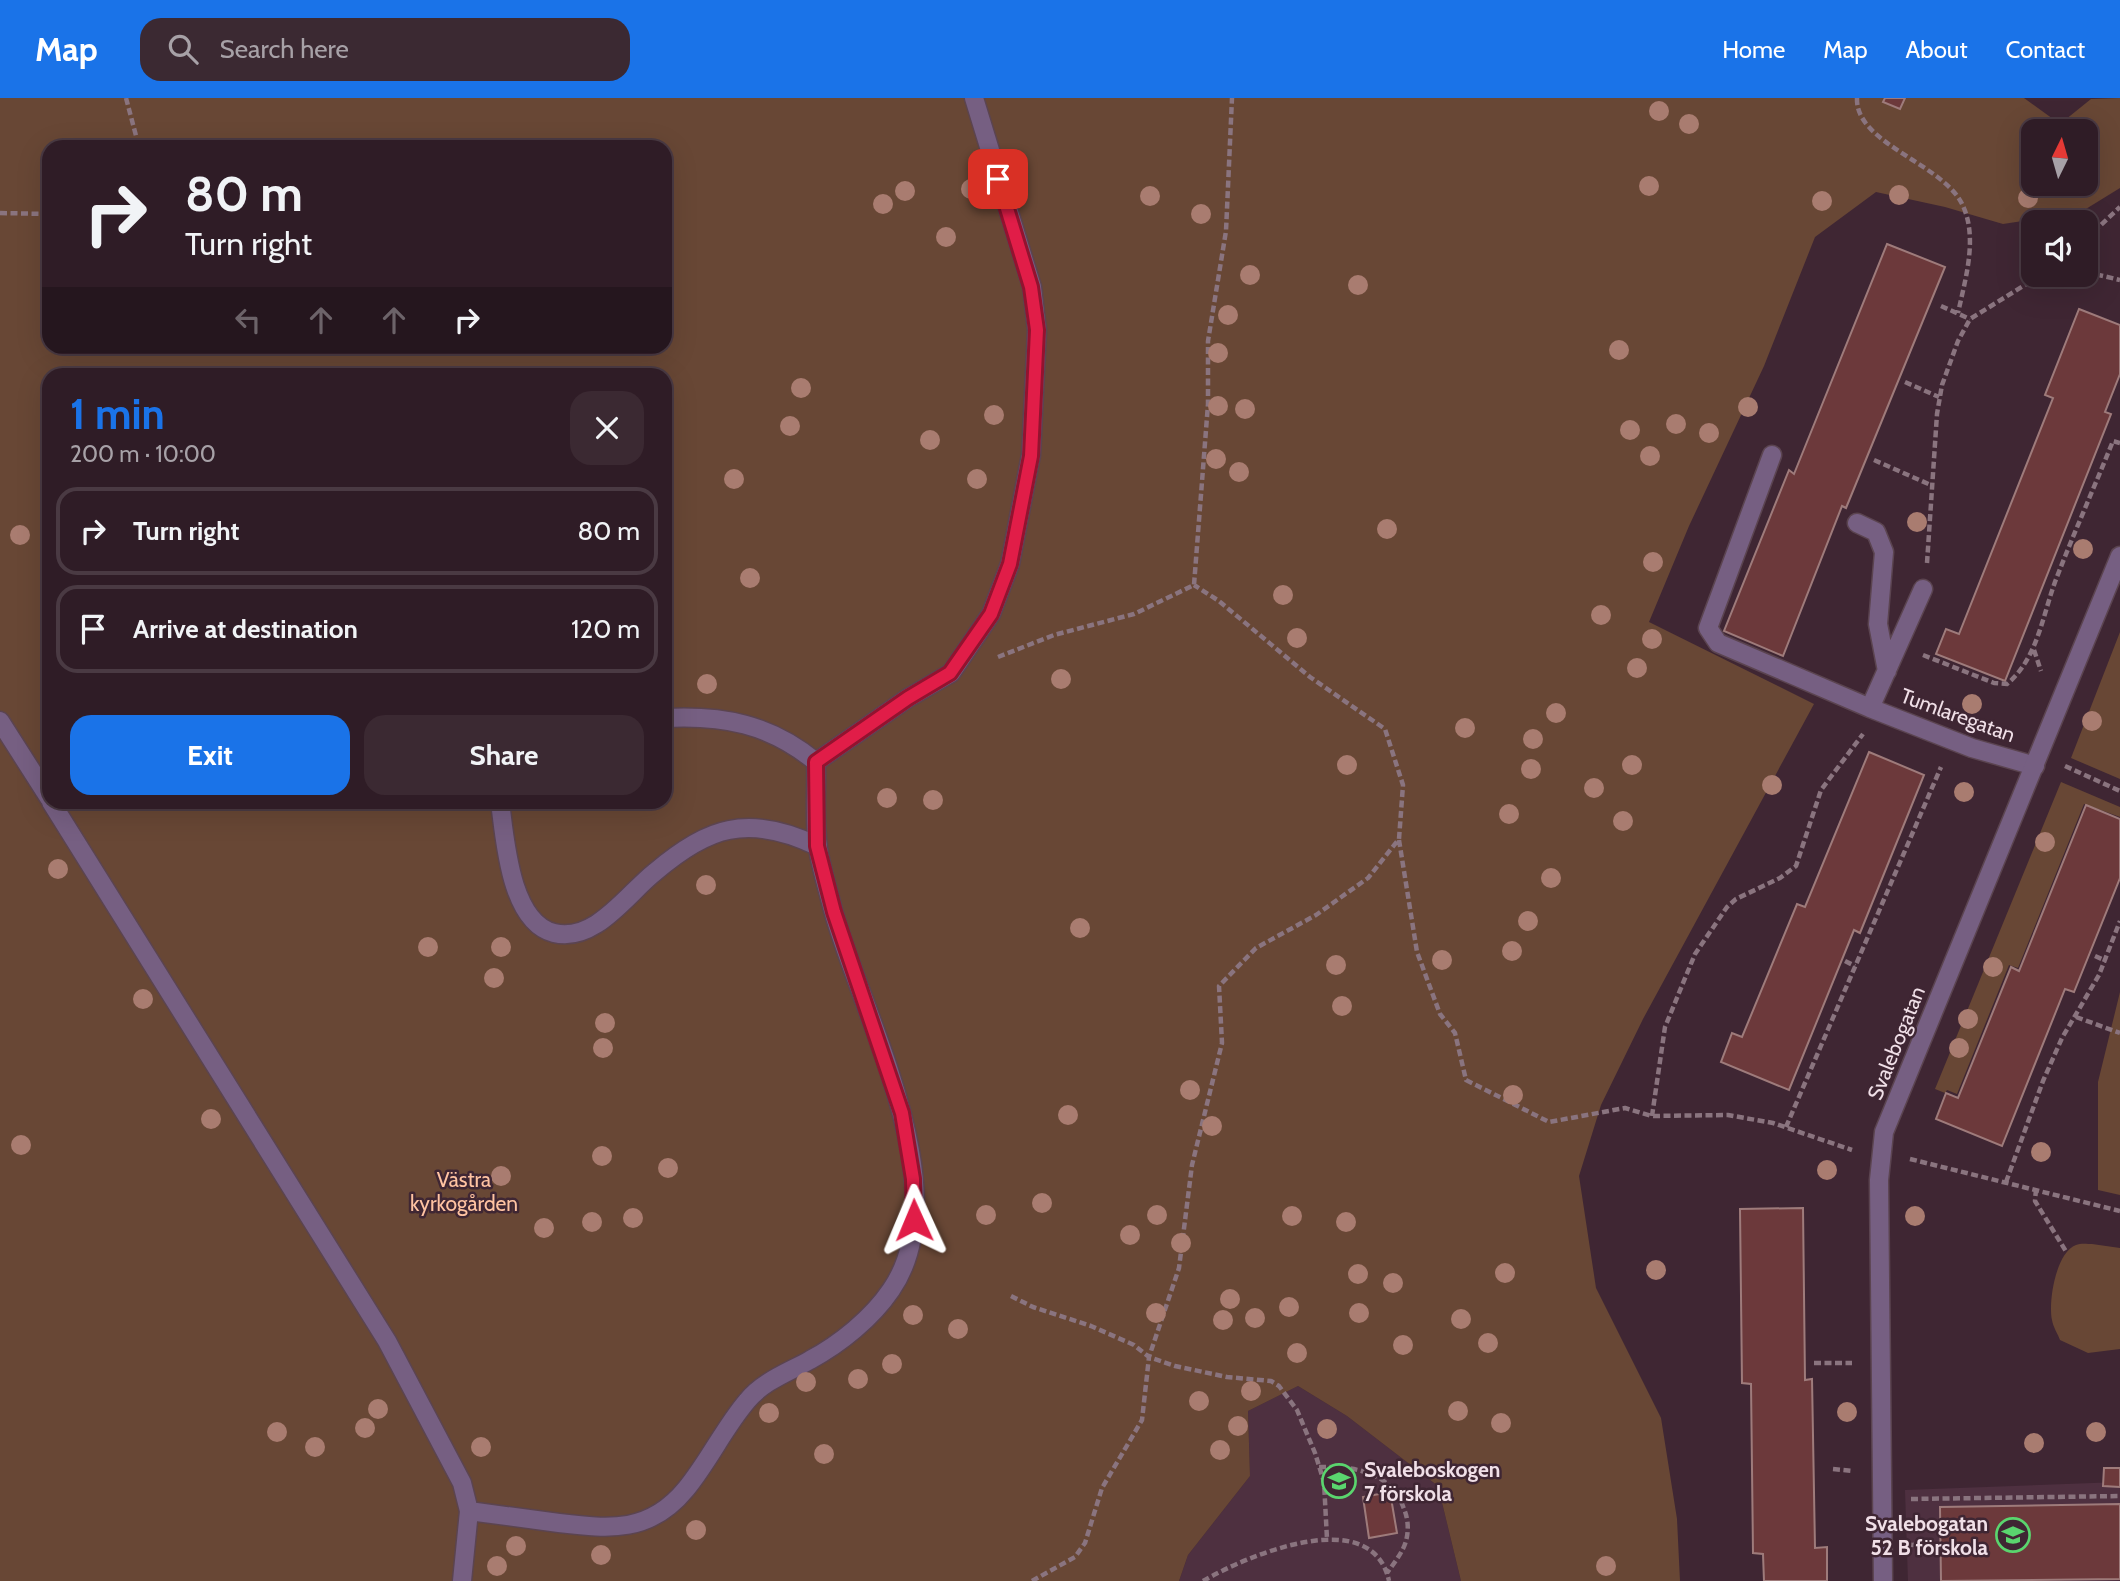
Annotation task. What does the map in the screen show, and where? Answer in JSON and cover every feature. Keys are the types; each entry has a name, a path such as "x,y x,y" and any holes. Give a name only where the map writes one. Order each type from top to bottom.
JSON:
{"street":[{"path":"816,762 908,698 950,673 991,614 1010,564 1031,456 1037,330 1031,287 974,98"},
{"path":"1772,454 1708,628 1718,643 1873,709"},
{"path":"1857,523 1876,532 1884,552 1878,624 1887,671"},
{"name":"Svalebogatan","path":"1883,1581 1880,1156 1884,1132 2120,556"},
{"name":"Tumlaregatan","path":"1923,589 1873,709 1952,741 2036,760"},
{"path":"672,718 726,719 777,735 816,762"},
{"path":"0,721 42,787"},
{"path":"469,1511 611,1528 636,1524 663,1512 704,1467 748,1399 760,1388 813,1358 854,1329 880,1306 904,1268 910,1250 914,1220 913,1179 902,1113 834,912 817,846 816,762"},
{"path":"56,809 387,1341 462,1483 469,1511 462,1581"},
{"path":"501,809 519,901 531,920 549,932 559,934 570,935 603,919 670,860 727,830 769,830 817,846"}],"path":[{"path":"126,98 137,140"},
{"path":"1194,585 1208,404 1208,341 1226,231 1232,98"},
{"path":"1857,98 1856,107 1870,130 1941,180 1963,205 1968,222 1969,251 1958,313"},
{"path":"2098,228 2120,207"},
{"path":"0,213 42,214"},
{"path":"2098,274 2120,279"},
{"path":"1923,589 1931,534 1934,439 1940,397 1950,362 1970,318 2021,287"},
{"path":"1941,306 1970,318"},
{"path":"1905,382 1940,397"},
{"path":"1898,648 1994,682 2007,684 2020,672 2034,649 2056,580 2113,441 2120,443"},
{"path":"1874,460 1933,486"},
{"path":"950,673 1054,635 1134,614 1194,585"},
{"path":"1194,585 1219,601 1310,677 1385,729 1403,785 1399,839 1417,952 1440,1014 1455,1033 1466,1080 1549,1122 1625,1108 1652,1116 1728,1115 1754,1118 1880,1156 2006,1182 2120,1211"},
{"path":"2034,649 2045,682"},
{"path":"1652,1116 1665,1027 1695,954 1727,907 1749,891 1780,878 1796,866 1826,780 1851,753 1873,709"},
{"path":"1786,1127 1887,898 1952,741"},
{"path":"2036,760 2120,791"},
{"path":"1032,1581 1075,1557 1085,1543 1102,1488 1142,1420 1149,1357 1179,1268 1192,1165 1222,1043 1219,986 1256,948 1316,915 1368,878 1399,839"},
{"path":"2006,1182 2029,1115 2062,1038 2106,961 2120,921"},
{"path":"2095,956 2106,961"},
{"path":"1845,961 1855,966"},
{"path":"2076,1017 2120,1033"},
{"path":"2022,1112 2029,1115"},
{"path":"2036,1189 2035,1200 2067,1253"},
{"path":"1011,1296 1032,1307 1091,1326 1134,1345 1149,1357 1175,1366 1227,1377 1271,1381 1279,1386 1297,1410 1320,1468 1324,1482 1327,1539"},
{"path":"1814,1363 1881,1363"},
{"path":"1320,1468 1369,1472 1384,1479 1398,1492 1406,1514 1406,1542 1387,1573"},
{"path":"1833,1469 1860,1471"},
{"path":"1941,1498 2120,1496"},
{"path":"1203,1581 1248,1560 1300,1541 1327,1539 1345,1541 1373,1551 1382,1560 1389,1581"}],"shaded area":[{"name":"Svaleboskogen 7 förskola","path":"1298,1386 1347,1416 1438,1486 1461,1581 1179,1581 1188,1555 1250,1476 1248,1411"},
{"name":"Svalebogatan 52 B förskola","path":"2120,1482 2120,1581 1908,1581 1905,1490"}],"green space":[{"name":"Västra kyrkogården","path":"0,98 2024,98 2053,119 2021,119 2021,196 2098,196 2098,119 2066,119 2091,99 2120,98 2120,188 2084,210 2021,210 2021,221 2003,224 1945,207 1876,192 1815,237 1764,366 1689,526 1649,622 1814,704 1643,1019 1601,1105 1579,1176 1596,1288 1661,1418 1677,1519 1680,1581 1461,1581 1438,1486 1347,1416 1298,1386 1248,1411 1250,1476 1188,1555 1179,1581 0,1581"},
{"path":"2120,632 2120,779 2071,758"},
{"path":"2061,782 2120,807 2120,817 2084,804 2018,968 2009,965 1957,1094 1947,1090 1945,1093 1935,1089"},
{"path":"2120,992 2120,1195 2098,1190 2098,1082"},
{"path":"2076,1245 2120,1248 2120,1349 2088,1353 2060,1340 2053,1323 2051,1302 2055,1278 2063,1257"}],"building":[{"path":"1885,98 1905,98 1900,109 1883,102"},
{"path":"1887,244 1945,267 1846,508 1842,506 1783,656 1724,631 1789,470 1794,474"},
{"path":"2079,309 2120,325 2120,374 2105,412 2111,414 2005,681 1936,654 1946,629 1959,634 2053,398 2045,395"},
{"path":"1869,752 1924,775 1860,933 1854,930 1789,1090 1721,1062 1732,1033 1742,1037 1797,904 1805,907"},
{"path":"2086,805 2120,819 2120,878 2074,992 2065,989 2002,1146 1936,1119 1946,1093 1958,1098 2011,967 2019,971"},
{"path":"1803,1208 1805,1380 1812,1379 1815,1548 1827,1547 1827,1581 1764,1581 1763,1554 1753,1553 1751,1384 1742,1383 1740,1209"},
{"path":"2104,1468 2120,1468 2120,1487 2103,1486"},
{"path":"1390,1492 1397,1533 1369,1538 1363,1497"},
{"name":"Svalebogatan 52 B förskola","path":"2120,1504 2120,1579 1941,1581 1940,1507"}],"place":[{"name":"Svaleboskogen 7 förskola","path":"1339,1481"},
{"name":"Svalebogatan 52 B förskola","path":"2013,1535"}],"route":[{"path":"914,1220 913,1179 902,1113 834,912 817,846 816,762 858,731 950,673 991,614 1010,564 1031,456 1037,330 1031,287 998,179"}]}
